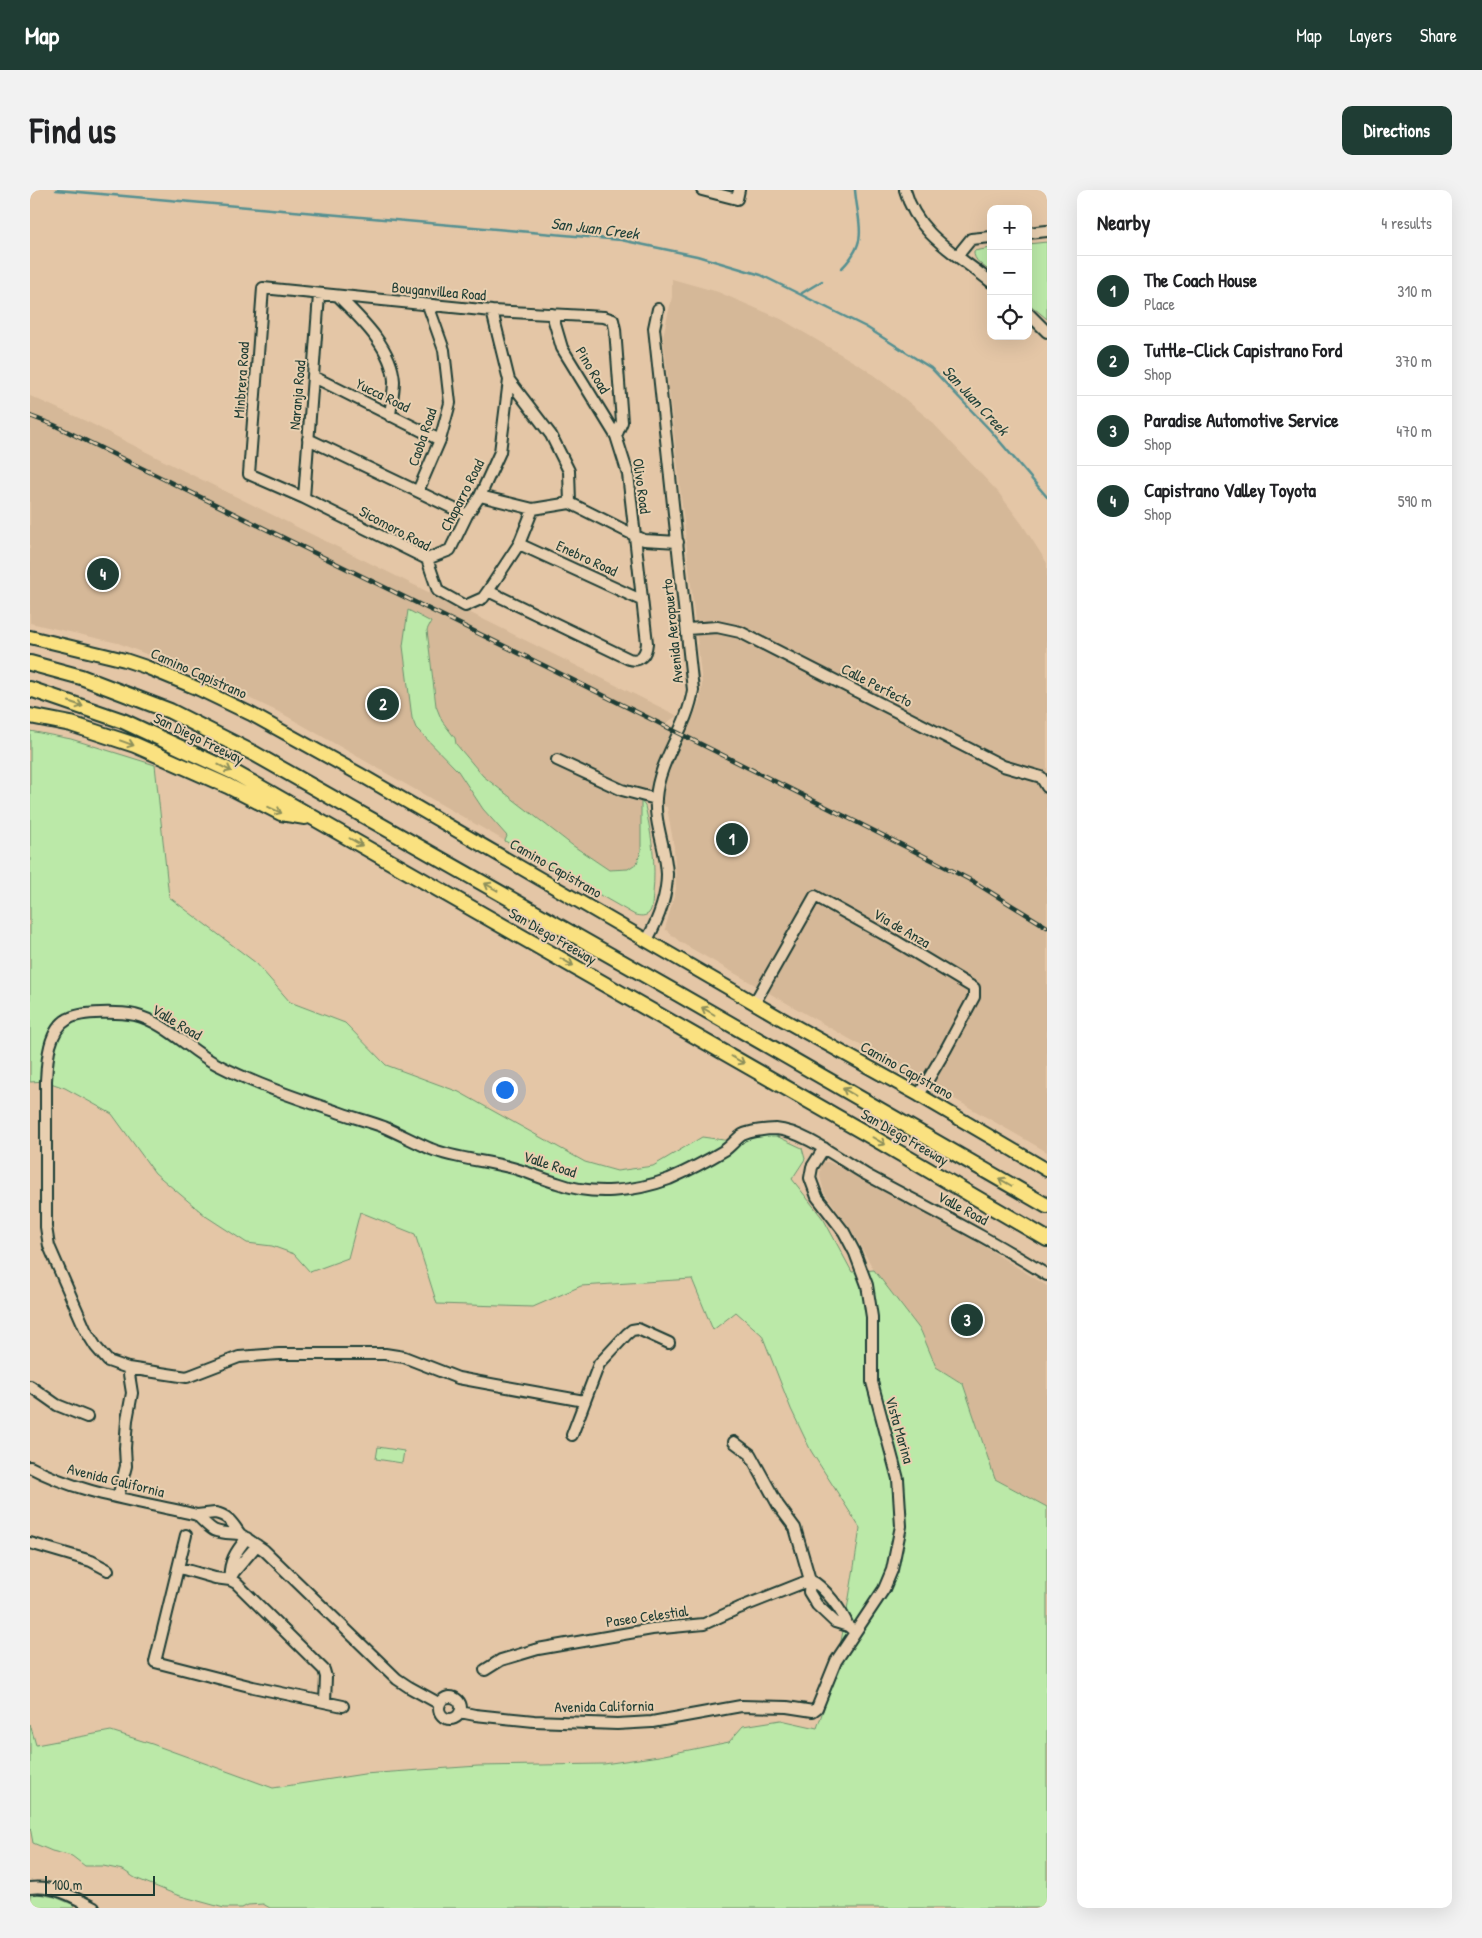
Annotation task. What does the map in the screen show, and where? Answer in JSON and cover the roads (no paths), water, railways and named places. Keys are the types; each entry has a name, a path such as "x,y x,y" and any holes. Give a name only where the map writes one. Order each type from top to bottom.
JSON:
{"highway":[{"name":"San Diego Freeway","path":"30,663 81,677 170,711 255,754 658,982 1047,1206"},
{"name":"San Diego Freeway","path":"30,689 123,721 236,773 313,819 866,1133 1047,1239"},
{"path":"30,716 71,724 135,745 228,786 281,814 313,819"}],"main road":[{"name":"Camino Capistrano","path":"30,637 125,660 146,667 199,689 251,714 361,775 1047,1170"}],"street":[{"path":"702,190 738,194"},
{"path":"905,190 911,207 929,234 987,279"},
{"path":"1032,233 1047,231"},
{"path":"958,255 971,239 987,237"},
{"name":"Bouganvillea Road","path":"263,288 492,311 604,317 613,320 616,329 622,422 616,436"},
{"name":"Minbrera Road","path":"249,474 263,288"},
{"name":"Naranja Road","path":"304,498 319,295"},
{"path":"339,297 368,326 386,352 394,379 390,416"},
{"name":"Caoba Road","path":"418,491 440,440 450,403 444,350 428,305"},
{"name":"Avenida Aeropuerto","path":"647,940 656,923 666,874 656,799 663,766 691,705 692,682 654,328 658,309"},
{"name":"Chaparro Road","path":"427,559 450,550 467,515 480,496 500,452 509,380 492,311"},
{"name":"Pino Road","path":"552,314 562,348 616,436"},
{"path":"1032,317 1047,332"},
{"name":"Yucca Road","path":"314,377 440,440"},
{"path":"509,380 551,435 569,472 570,503"},
{"name":"Olivo Road","path":"488,591 629,659 638,660 645,654 646,643 628,474 616,436"},
{"path":"308,439 467,515"},
{"name":"Sicomoro Road","path":"249,474 304,498 427,559 438,592 465,606 483,598 488,591"},
{"path":"480,496 533,509 570,503 644,540 678,542"},
{"path":"488,591 520,544 533,509"},
{"name":"Enebro Road","path":"520,544 641,600"},
{"name":"Calle Perfecto","path":"687,629 717,627 740,632 1003,766 1041,777 1047,787"},
{"path":"557,760 622,790 656,799"},
{"name":"Via de Anza","path":"755,1002 815,896 877,931 974,988 974,997 919,1095"},
{"name":"Valle Road","path":"584,1401 458,1378 404,1357 385,1354 279,1354 239,1357 187,1377 128,1368 108,1361 91,1340 56,1266 47,1237 45,1120 48,1057 58,1027 68,1018 81,1015 135,1015 153,1022 170,1032 216,1064 253,1081 336,1112 384,1127 448,1155 529,1171 557,1184 583,1190 612,1191 669,1178 727,1149 743,1135 773,1129 794,1133 1000,1246 1047,1275"},
{"name":"Vista Marina","path":"808,1711 813,1711 817,1708 836,1661 852,1629 884,1589 892,1570 901,1526 901,1502 898,1479 872,1382 872,1317 867,1285 855,1253 844,1232 817,1197 810,1178 812,1167 824,1148"},
{"path":"572,1435 599,1364 632,1330 638,1329 647,1332 669,1343"},
{"path":"118,1497 126,1466 127,1420 132,1392 128,1368"},
{"path":"30,1386 57,1405 87,1417"},
{"path":"734,1442 750,1454 778,1505 795,1528 810,1580 809,1592 817,1605 835,1622 852,1629"},
{"name":"Avenida California","path":"30,1467 65,1484 118,1497 197,1515 222,1514 243,1536 257,1545 398,1679 440,1704 441,1715 446,1718 457,1716 460,1712 525,1720 617,1724 652,1722 741,1706 787,1707 808,1711"},
{"name":"Avenida California","path":"197,1515 214,1531 243,1536"},
{"path":"186,1535 180,1568 155,1662 253,1687 343,1706"},
{"path":"230,1580 229,1570 231,1562 243,1536"},
{"path":"30,1543 91,1561 108,1570"},
{"path":"230,1580 234,1572 257,1545"},
{"path":"180,1568 215,1578 230,1580 236,1584 324,1670 326,1677 324,1702"},
{"path":"810,1580 820,1584 828,1597 843,1612 852,1629"},
{"name":"Paseo Celestial","path":"485,1670 501,1660 538,1650 652,1629 704,1624 738,1608 810,1580"},
{"path":"817,1605 828,1597"},
{"path":"440,1704 446,1697 456,1698 461,1707 460,1712"},
{"path":"30,1888 53,1888 67,1893 94,1908"}],"waterway":[{"name":"San Juan Creek","path":"56,190 621,240 697,256 761,275 866,327 931,368 990,430 1047,497"},
{"path":"841,269 850,259 859,241 860,223 855,190"},
{"path":"802,293 822,281"}],"railway":[{"path":"30,416 54,425 545,666 934,861 974,882 1047,927"}],"place":[{"name":"Capistrano Valley Toyota","path":"103,574"},
{"name":"Tuttle-Click Capistrano Ford","path":"383,704"},
{"name":"The Coach House","path":"732,839"},
{"name":"Paradise Automotive Service","path":"967,1320"}]}
